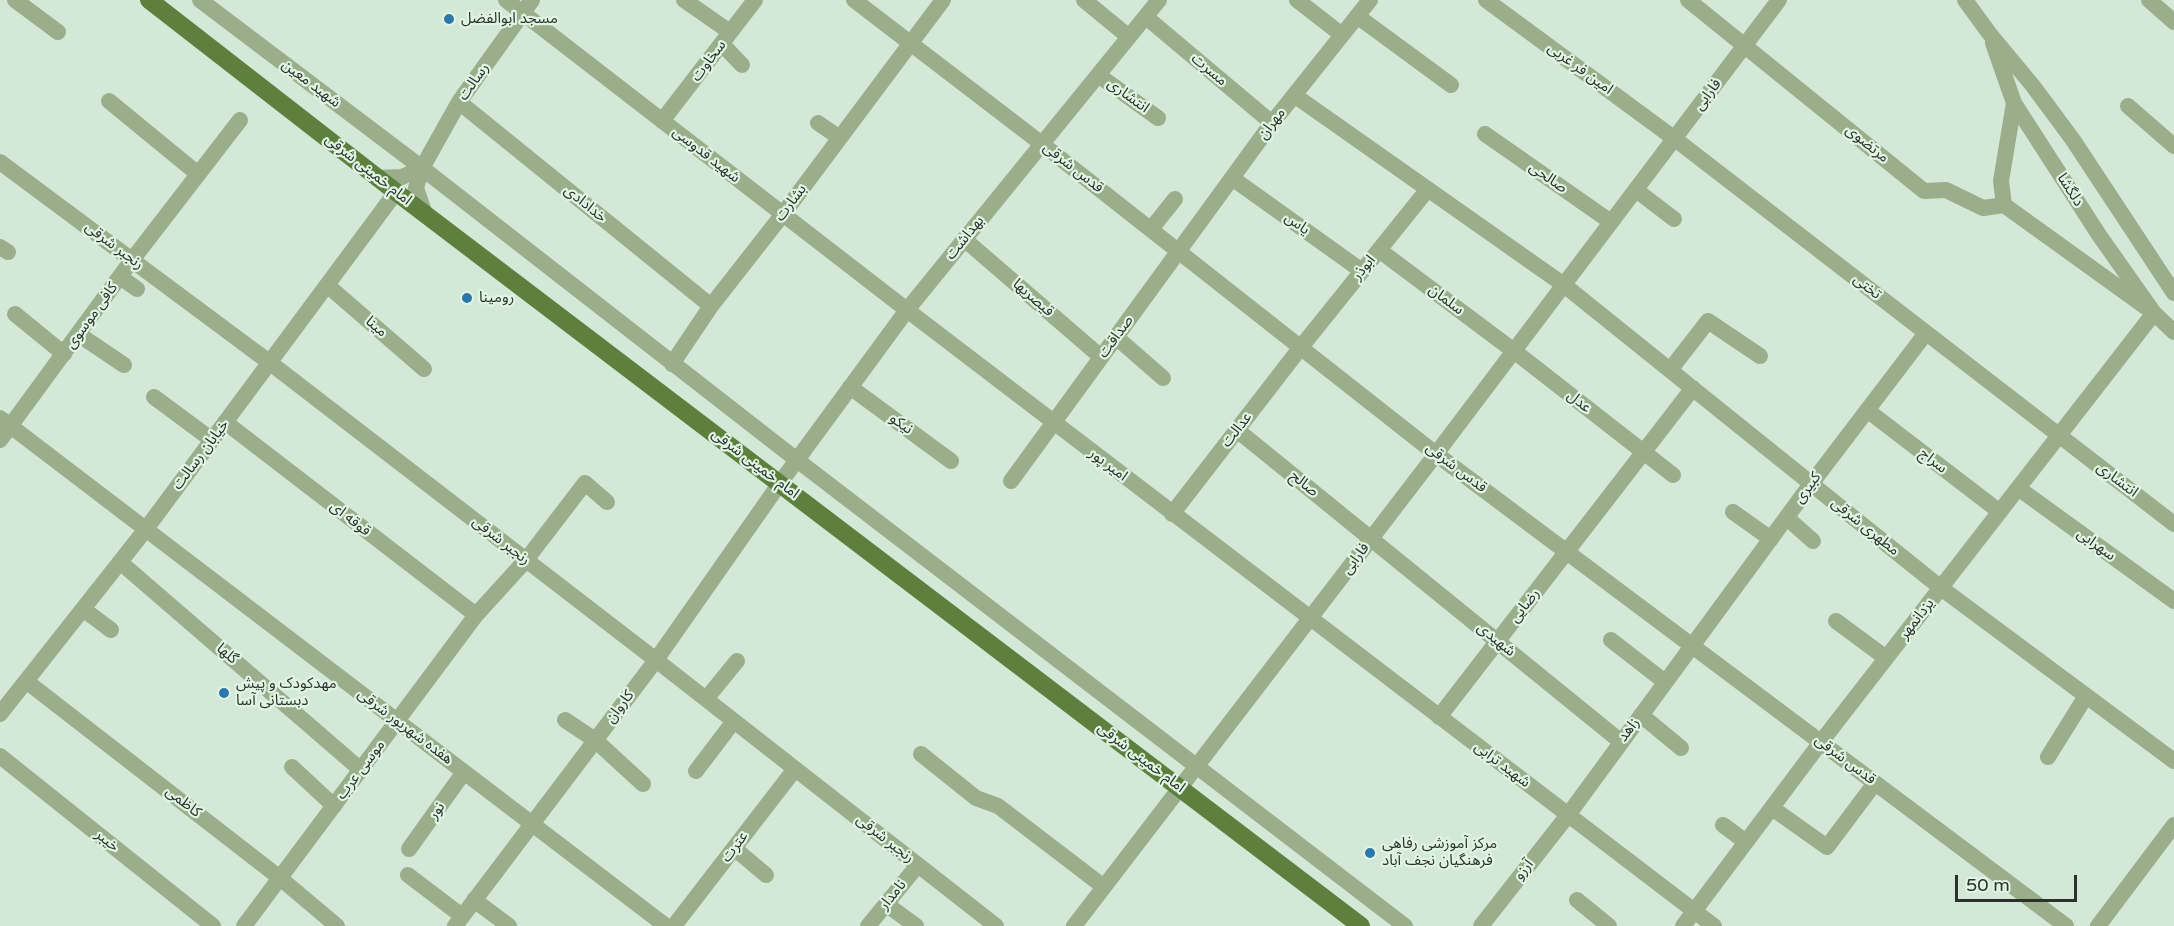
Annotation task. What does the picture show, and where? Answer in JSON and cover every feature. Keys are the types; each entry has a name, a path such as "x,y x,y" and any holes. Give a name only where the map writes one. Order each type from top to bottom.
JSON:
{"main road":[{"name":"امام خمینی شرقی","path":"149,0 396,192 1361,926"}],"street":[{"path":"15,0 58,32"},
{"name":"شهید معین","path":"200,0 422,168 672,364 1405,926"},
{"name":"شهید قدوسی","path":"506,0 527,6 662,121 907,310"},
{"path":"684,0 726,38 742,65"},
{"name":"سخاوت","path":"662,121 755,0"},
{"name":"قدس شرقی","path":"854,0 1042,144 1436,454 2066,926"},
{"name":"بشارت","path":"672,364 711,306 943,0"},
{"path":"1084,0 1129,37"},
{"name":"بهداشت","path":"780,483 907,310 1159,0"},
{"path":"1297,0 1342,35"},
{"name":"مهران","path":"1179,251 1272,123 1370,0"},
{"name":"امین فر غربی","path":"1486,0 1674,139"},
{"name":"مرتضوی","path":"1688,0 1924,190 1946,190 1983,208 2004,205"},
{"name":"فارابی","path":"1074,926 1436,454 1779,0"},
{"name":"دلگشا","path":"1965,0 2073,140 2174,293"},
{"path":"2150,0 2174,22"},
{"name":"رسالت","path":"425,214 416,188 422,168 459,102 527,6"},
{"path":"1357,16 1451,85"},
{"name":"مسرت","path":"1146,17 1272,123"},
{"name":"دلگشا","path":"1989,33 2014,104 2099,235 2154,314 2174,332"},
{"name":"انتشاری","path":"1098,75 1158,118"},
{"path":"1294,95 1564,285"},
{"path":"109,101 198,174"},
{"name":"خدادادی","path":"459,102 711,306"},
{"path":"2014,104 2001,181 2004,205 2154,314"},
{"path":"2128,106 2174,146"},
{"name":"کافی موسوی","path":"3,428 64,354 132,260 240,120"},
{"path":"818,123 840,138"},
{"name":"صالحی","path":"1485,134 1611,222"},
{"name":"تختی","path":"1674,139 2059,436"},
{"path":"378,178 402,177 422,168"},
{"name":"رنجبر شرقی","path":"3,170 132,260 269,362 996,926"},
{"name":"یاس","path":"1232,178 1362,270"},
{"name":"ابوذر","path":"1301,347 1428,189"},
{"path":"1636,190 1674,219"},
{"name":"خیابان رسالت","path":"0,714 146,529 396,192"},
{"path":"1151,230 1175,199"},
{"name":"قیصریها","path":"964,239 1101,357"},
{"name":"سلمان","path":"1379,250 1514,351"},
{"name":"صداقت","path":"1011,481 1179,251"},
{"path":"120,276 137,289"},
{"name":"مینا","path":"327,285 424,369"},
{"name":"مطهری شرقی","path":"1564,285 1941,588 2174,761"},
{"name":"امیر پور","path":"907,310 1310,619"},
{"path":"15,314 64,354"},
{"name":"یزدانمهر","path":"1683,926 1821,742 2154,314"},
{"path":"1670,370 1708,321 1760,356"},
{"name":"کبیری","path":"1693,646 1811,484 1926,333"},
{"path":"78,334 124,365"},
{"path":"1116,337 1163,378"},
{"name":"عدالت","path":"1172,514 1301,347"},
{"name":"عدل","path":"1514,351 1673,475"},
{"name":"نیکو","path":"850,387 951,461"},
{"path":"1567,552 1693,388"},
{"path":"153,397 212,440"},
{"name":"سراج","path":"1867,410 2000,512"},
{"name":"قوقه ای","path":"225,422 476,615"},
{"name":"هفده شهریور شرقی","path":"3,428 146,529 666,926"},
{"name":"صالح","path":"1237,430 1371,538"},
{"name":"انتشاری","path":"2059,436 2174,524"},
{"name":"موسی عرب","path":"244,926 476,615 526,560 585,483 608,502"},
{"name":"کاروان","path":"458,921 656,660 780,483"},
{"name":"سهرابی","path":"2018,488 2174,602"},
{"path":"1733,512 1771,539"},
{"path":"1786,518 1813,541"},
{"name":"شهیدی","path":"1371,538 1620,741"},
{"name":"رضایی","path":"1439,717 1567,552"},
{"name":"گلها","path":"120,562 362,770"},
{"path":"83,609 111,630"},
{"name":"شهید ترابی","path":"1310,619 1714,926"},
{"path":"1836,621 1886,658"},
{"path":"1611,640 1665,682"},
{"name":"زاهد","path":"1568,815 1620,741 1693,646"},
{"path":"706,699 737,661"},
{"name":"کاظمی","path":"26,681 280,878 337,926"},
{"path":"2048,757 2086,696"},
{"path":"1641,715 1681,748"},
{"path":"565,720 595,740 644,784"},
{"path":"696,771 734,721"},
{"path":"921,754 976,798 998,806 1104,887"},
{"name":"خیبر","path":"0,756 213,926"},
{"path":"292,767 334,806"},
{"name":"عترت","path":"674,926 795,768"},
{"name":"نور","path":"409,849 464,772"},
{"path":"1772,808 1827,847 1875,783"},
{"name":"آرزو","path":"1481,926 1568,815"},
{"path":"1723,825 1746,842"},
{"path":"2098,926 2174,825"},
{"path":"734,848 766,875"},
{"name":"نامدار","path":"868,926 918,865"},
{"path":"408,875 458,921"},
{"path":"474,900 509,926"},
{"path":"1576,900 1609,926"},
{"path":"886,904 916,926"}],"place":[{"name":"مسجد ابوالفضل","path":"449,19"},
{"name":"رومینا","path":"467,298"},
{"name":"مهدکودک و پیش دبستانی آسا","path":"224,693"},
{"name":"مرکز آموزشی رفاهی فرهنگیان نجف آباد","path":"1370,853"}]}
